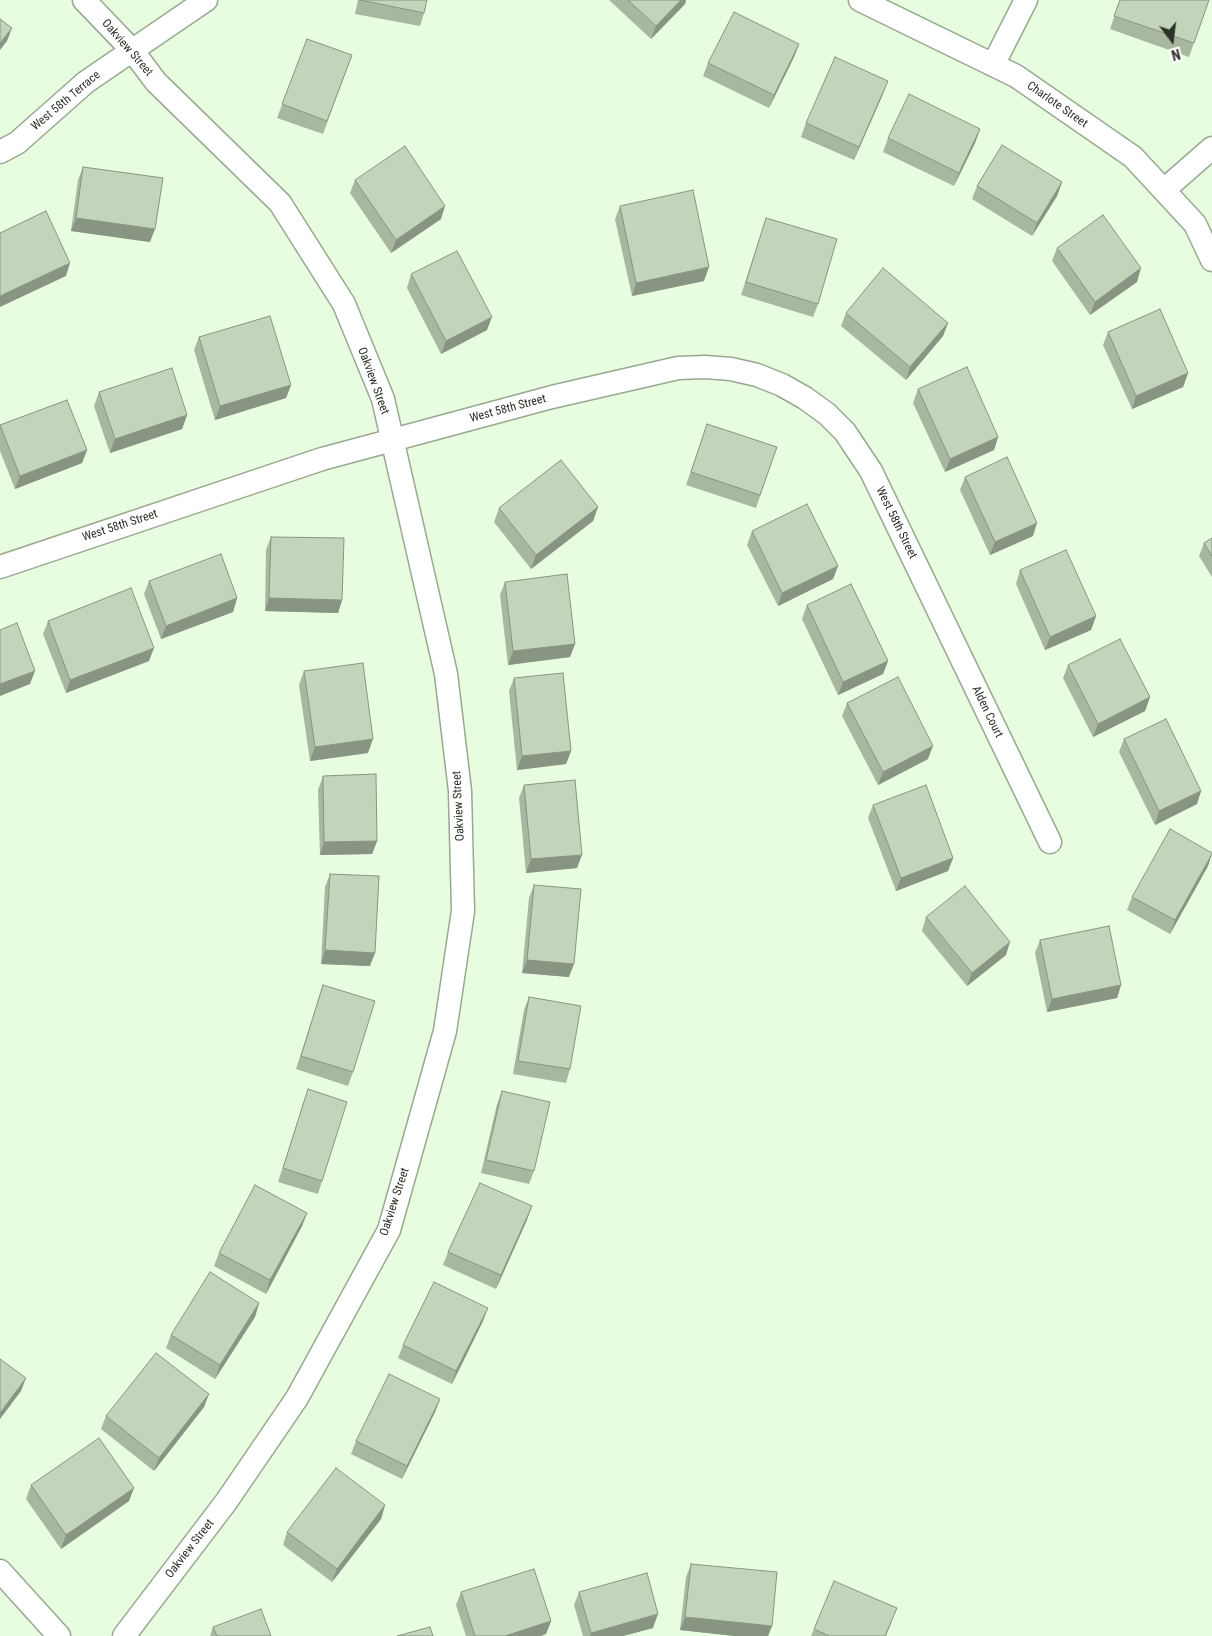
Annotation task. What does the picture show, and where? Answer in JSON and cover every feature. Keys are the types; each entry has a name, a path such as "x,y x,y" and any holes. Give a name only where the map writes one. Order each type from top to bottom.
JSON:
{"street":[{"name":"Oakview Street","path":"84,0 132,50 156,82 280,203 344,304 383,399 446,674 460,791 463,911 445,1030 389,1230 297,1398 226,1502 124,1636"},
{"name":"West 58th Terrace","path":"0,152 17,143 86,82 206,0"},
{"name":"Charlote Street","path":"860,0 1016,76 1133,157 1195,224 1212,260"},
{"path":"992,65 1026,0"},
{"path":"1164,190 1212,148"},
{"name":"West 58th Street","path":"0,567 312,462 552,397 678,368 714,368 731,369 757,375 782,385 805,398 845,432 871,471 925,583"},
{"name":"Alden Court","path":"925,583 1050,842"},
{"path":"0,1571 59,1636"}],"building":[{"path":"360,0 427,0 424,13"},
{"path":"628,0 681,0 656,26"},
{"path":"1120,0 1209,0 1194,43 1114,16"},
{"path":"734,12 799,44 774,95 708,63"},
{"path":"0,19 12,28 0,43"},
{"path":"307,39 352,55 327,121 282,104"},
{"path":"835,57 888,81 859,147 806,123"},
{"path":"909,94 980,129 959,173 888,138"},
{"path":"1002,145 1062,182 1037,223 977,186"},
{"path":"405,146 445,206 396,240 355,180"},
{"path":"83,167 163,178 155,229 76,218"},
{"path":"693,190 709,267 636,283 620,206"},
{"path":"46,211 70,263 0,296 0,233"},
{"path":"1103,215 1141,268 1095,302 1057,248"},
{"path":"766,218 837,239 818,304 746,282"},
{"path":"457,251 492,317 446,341 411,274"},
{"path":"883,268 948,323 910,367 846,313"},
{"path":"1160,309 1188,373 1136,396 1108,332"},
{"path":"270,316 291,385 220,406 199,337"},
{"path":"967,367 998,437 950,459 918,389"},
{"path":"172,368 187,415 115,439 99,392"},
{"path":"67,400 87,450 20,476 0,425"},
{"path":"707,424 777,447 760,495 691,472"},
{"path":"1007,457 1037,523 995,542 965,477"},
{"path":"561,460 598,507 536,555 499,508"},
{"path":"807,504 838,566 782,593 752,531"},
{"path":"271,537 344,538 342,600 269,598"},
{"path":"1212,538 1212,556 1204,543"},
{"path":"1066,550 1096,616 1050,637 1020,570"},
{"path":"221,554 237,598 166,626 149,581"},
{"path":"567,574 575,644 513,651 505,582"},
{"path":"851,584 888,661 843,682 807,605"},
{"path":"131,588 154,648 70,680 48,621"},
{"path":"17,623 35,671 0,684 0,630"},
{"path":"1120,639 1150,697 1098,724 1068,665"},
{"path":"363,663 373,739 315,747 304,671"},
{"path":"563,673 571,751 522,756 514,678"},
{"path":"898,677 933,746 883,772 847,703"},
{"path":"1166,719 1201,791 1159,811 1124,739"},
{"path":"376,774 377,841 324,842 323,776"},
{"path":"575,780 582,855 531,859 524,785"},
{"path":"926,785 953,858 901,878 873,805"},
{"path":"1170,829 1212,853 1175,920 1132,897"},
{"path":"330,874 379,876 375,953 325,950"},
{"path":"534,885 581,889 574,964 527,960"},
{"path":"965,886 1010,942 972,973 926,917"},
{"path":"1109,926 1121,985 1052,999 1040,940"},
{"path":"323,985 375,1001 353,1072 301,1056"},
{"path":"529,997 581,1006 570,1069 518,1061"},
{"path":"308,1089 347,1102 322,1181 283,1168"},
{"path":"502,1091 550,1102 534,1171 486,1160"},
{"path":"480,1183 532,1206 501,1275 448,1252"},
{"path":"255,1185 307,1213 270,1280 219,1253"},
{"path":"210,1272 259,1303 220,1365 171,1335"},
{"path":"434,1282 488,1308 456,1371 403,1345"},
{"path":"156,1353 209,1394 159,1458 106,1416"},
{"path":"0,1359 26,1378 0,1413"},
{"path":"389,1374 440,1399 407,1466 356,1441"},
{"path":"99,1438 134,1488 66,1535 31,1485"},
{"path":"336,1468 385,1505 337,1569 287,1532"},
{"path":"691,1564 777,1572 772,1626 685,1617"},
{"path":"534,1569 551,1621 505,1636 475,1636 461,1592"},
{"path":"647,1573 658,1614 591,1633 579,1592"},
{"path":"834,1581 897,1608 885,1636 829,1636 814,1629"},
{"path":"261,1609 271,1636 217,1636 213,1627"},
{"path":"430,1627 433,1636 397,1636"}]}
